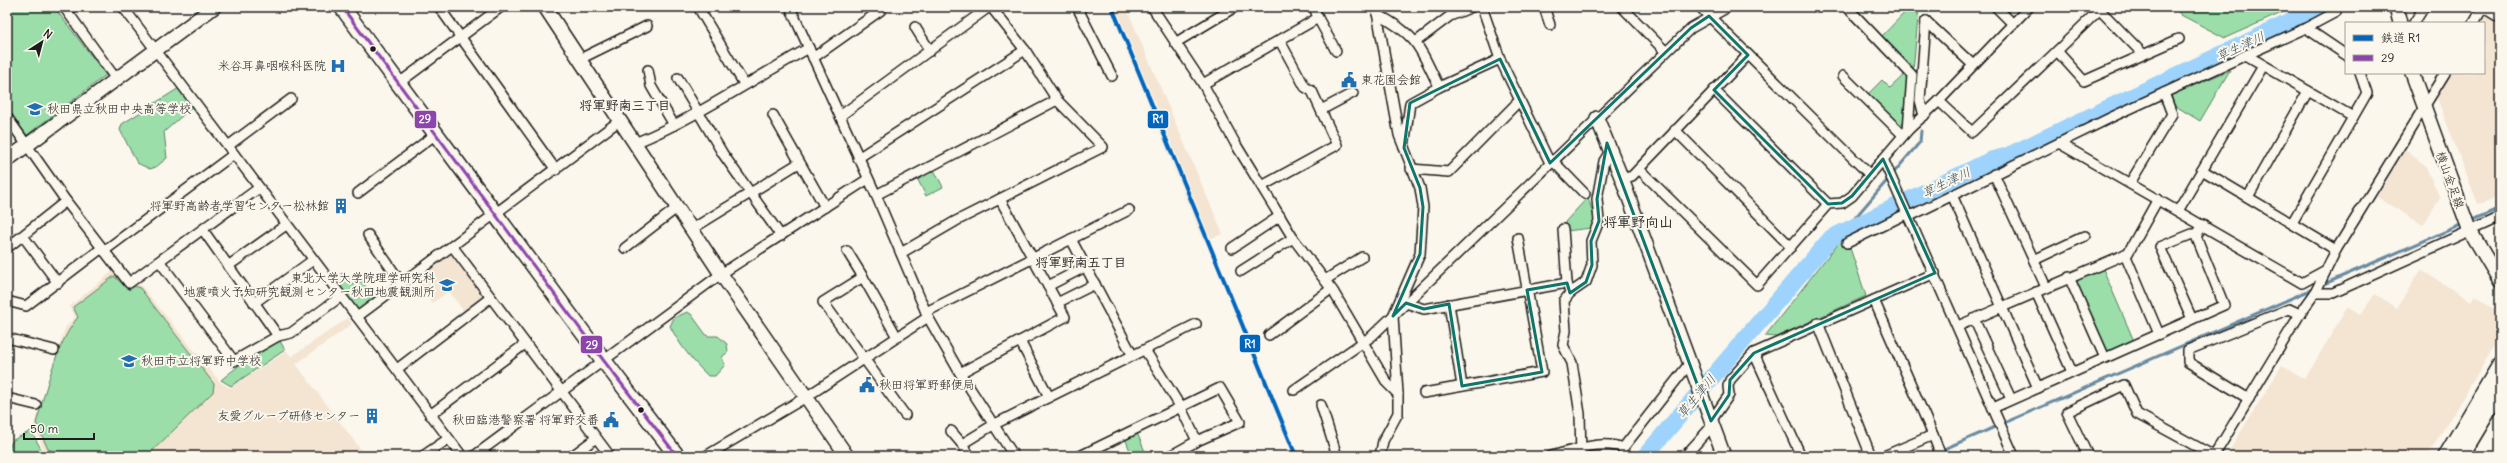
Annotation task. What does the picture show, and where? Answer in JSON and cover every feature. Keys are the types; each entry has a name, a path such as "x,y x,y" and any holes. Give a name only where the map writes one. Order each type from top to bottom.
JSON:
{"main road":[{"path":"342,7 604,361 677,456"},
{"path":"2446,456 2500,365"},
{"path":"2461,456 2500,391"}],"street":[{"path":"64,7 116,79"},
{"path":"123,7 312,260 462,456"},
{"path":"439,7 556,170"},
{"path":"399,83 501,7"},
{"path":"698,7 744,84"},
{"path":"790,7 876,195 927,315 992,425 1014,456"},
{"path":"840,116 990,7 1025,50 1057,100 1104,147 1000,199 901,253"},
{"path":"1078,7 1112,76"},
{"path":"1152,7 1203,84 1293,238 1325,280 1387,383 1398,394"},
{"path":"1175,43 1236,7"},
{"path":"1314,7 1318,18 1336,51"},
{"path":"1416,41 1450,16 1472,7"},
{"path":"1482,7 1500,59 1551,161 1586,194"},
{"path":"1544,7 1550,25"},
{"path":"1622,7 1666,52"},
{"path":"1700,7 1870,175"},
{"path":"1294,390 1363,343 1393,316 1551,161 1690,28 1709,16 1728,7"},
{"path":"1847,7 1912,75 1906,132"},
{"path":"1996,7 2013,24"},
{"path":"1639,169 1757,286 1828,204 1842,203 1852,196 1906,132 1939,101 2029,7"},
{"path":"2396,7 2400,22"},
{"path":"2415,22 2424,7"},
{"path":"2475,22 2483,7 2500,18"},
{"path":"546,8 721,274 847,456"},
{"path":"1939,101 1972,132 2057,51 2098,8 2143,54"},
{"path":"7,160 208,9"},
{"path":"813,58 881,10"},
{"path":"1377,10 1416,41 1438,87"},
{"path":"1377,10 1399,135 1411,169 1420,188 1423,207 1420,254 1393,316 1398,413 1383,441 1380,456"},
{"path":"1847,243 1908,213 1952,195 2164,93 2306,28 2336,12"},
{"path":"1203,84 1318,18"},
{"path":"1924,116 1920,100 1926,21 1973,66"},
{"path":"580,59 647,26"},
{"path":"915,27 930,51"},
{"path":"2306,28 2345,54"},
{"path":"2057,51 2084,81 2180,39"},
{"path":"1262,186 1337,145 1312,91 1305,87 1280,41"},
{"path":"635,143 700,111 808,48"},
{"path":"858,158 1025,50"},
{"path":"1622,178 1632,176 1748,55"},
{"path":"2246,55 2353,118"},
{"path":"1404,148 1410,103 1438,87 1500,59"},
{"path":"2178,211 2264,66"},
{"path":"648,70 651,86 674,125"},
{"path":"2292,223 2367,93 2360,74"},
{"name":"横山金足線","path":"2412,74 2467,225 2500,281"},
{"path":"2088,456 2067,412 2124,385 2137,414 2214,456 2300,314 2315,293 2336,250 2444,74"},
{"path":"1843,76 1906,132"},
{"path":"678,78 700,111 723,154 781,236"},
{"path":"1714,90 1828,204"},
{"path":"2248,197 2308,91"},
{"path":"1321,110 1353,93"},
{"path":"2130,183 2172,114 2164,93"},
{"path":"228,146 290,99"},
{"path":"876,195 1057,100"},
{"path":"1411,169 1450,172 1520,100"},
{"path":"773,115 798,163 825,207"},
{"path":"7,117 66,201 129,283 160,262 259,188"},
{"path":"1597,118 1622,178 1724,456"},
{"path":"357,317 496,215 620,121"},
{"path":"1676,130 1791,247"},
{"path":"358,193 436,134"},
{"path":"2059,143 2302,282 2326,270"},
{"path":"1581,453 1580,414 1573,370 1563,345 1566,331 1564,301 1570,293 1586,282 1592,265 1591,241 1599,222 1597,199 1604,161 1611,150"},
{"path":"7,301 26,306 234,154"},
{"path":"1883,159 1935,273 2014,456"},
{"path":"692,229 798,163"},
{"path":"2202,170 2336,250"},
{"path":"1994,174 2046,287"},
{"path":"474,456 721,274 868,179"},
{"path":"1952,195 2038,388"},
{"path":"960,372 1065,317 1000,199"},
{"path":"1958,326 2069,277 2128,253 2158,199"},
{"path":"7,248 66,201"},
{"path":"625,248 678,207"},
{"path":"706,456 806,397 898,337 927,315 1032,259 1129,210"},
{"path":"1232,248 1280,216"},
{"path":"2315,293 2333,293 2467,225 2500,217"},
{"path":"228,266 286,225"},
{"path":"1993,408 2224,305 2196,236 2203,225"},
{"path":"1563,229 1567,283 1570,293"},
{"path":"202,230 278,336"},
{"path":"2192,319 2160,247 2192,234 2197,234"},
{"path":"368,235 402,284"},
{"path":"23,236 58,283"},
{"path":"2034,260 2085,236"},
{"path":"1241,271 1293,238"},
{"path":"1424,393 1542,372 1518,238"},
{"path":"1071,239 1133,356"},
{"path":"452,247 610,456"},
{"path":"847,251 898,337"},
{"path":"2125,254 2159,334"},
{"path":"1325,280 1362,257"},
{"path":"254,303 312,260"},
{"path":"160,262 234,361 278,336 290,333 340,297"},
{"path":"1048,286 1085,267"},
{"path":"1685,456 1729,395 1728,386 1730,380 1754,353 1818,323 1935,273"},
{"path":"863,277 823,302 905,415"},
{"path":"2069,277 2105,358"},
{"path":"1406,303 1424,309 1567,283"},
{"path":"1057,303 1095,284"},
{"path":"1269,335 1331,289"},
{"path":"2036,292 2072,372"},
{"path":"396,369 490,298"},
{"path":"1874,300 1941,456"},
{"path":"1449,304 1462,386"},
{"path":"2249,399 2188,362 2188,350 2290,309 2300,314"},
{"path":"1974,319 2011,400"},
{"path":"1818,323 1871,456"},
{"path":"962,444 992,425 1196,324"},
{"path":"7,338 54,350"},
{"path":"1020,341 1049,397"},
{"path":"430,415 526,344"},
{"path":"1145,350 1180,406 1197,441"},
{"path":"1754,353 1801,456"},
{"path":"1551,456 1581,453 1599,445 1615,445 1621,452 1691,369"},
{"path":"1080,456 1180,406 1220,388 1240,422 1197,441 1170,456"},
{"path":"7,398 36,405"},
{"path":"1321,404 1337,456"},
{"path":"951,431 970,456"},
{"path":"1884,456 1933,435"},
{"path":"572,456 596,438"},
{"path":"423,456 448,439"}],"highlighted area":[{"path":"1709,16 1748,55 1714,90 1828,204 1842,203 1852,196 1883,159 1935,273 1754,353 1730,380 1729,395 1711,421 1607,143 1597,199 1599,221 1591,241 1592,265 1586,282 1570,293 1567,283 1527,290 1542,372 1462,386 1449,304 1424,309 1406,303 1393,316 1420,254 1423,207 1420,188 1404,148 1410,103 1500,59 1550,163 1691,28"}],"shaded area":[{"path":"1109,7 1126,7 1223,234 1203,241"},
{"path":"2484,13 2500,23 2500,197 2478,204 2436,95 2448,74 2485,74 2485,22 2479,22"},
{"path":"2405,150 2425,165 2440,198 2423,225 2377,197"},
{"name":"東北大学大学院理学研究科 地震噴火予知研究観測センター秋田地震観測所","path":"452,253 484,296 482,300 465,313 449,291 432,303 415,279"},
{"path":"2421,270 2471,301 2475,295 2496,311 2500,317 2500,337 2427,456 2226,456 2282,365 2305,379 2348,306 2361,314 2375,294 2397,308"},
{"name":"秋田市立将軍野中学校","path":"113,271 128,287 138,282 220,382 230,388 287,351 291,357 348,318 352,324 296,364 364,454 361,456 53,456 45,453 34,425 65,328 75,317 70,306"}],"green space":[{"name":"秋田県立秋田中央高等学校","path":"7,7 54,7 106,75 27,135 7,109"},
{"path":"1910,7 1919,7 1913,71 1882,36"},
{"path":"2174,7 2295,7 2225,38 2181,15"},
{"path":"2230,70 2200,121 2174,105 2171,95"},
{"path":"1905,74 1908,78 1903,124 1896,124 1867,95 1882,80 1890,88"},
{"path":"179,88 192,107 164,132 167,158 156,167 150,169 137,163 120,130 122,124"},
{"path":"934,170 943,187 926,196 917,178"},
{"path":"1588,197 1595,221 1591,228 1566,231 1565,222"},
{"path":"1839,242 1850,248 1866,296 1776,337 1765,336"},
{"path":"2103,269 2134,341 2108,352 2104,350 2076,285 2078,280"},
{"path":"344,272 354,285 361,280 374,298 357,311 332,280"},
{"path":"114,276 129,290 135,286 140,288 214,384 213,392 147,456 65,456 48,449 36,423 52,368 63,341 78,317 73,307"},
{"path":"687,312 691,314 707,336 718,336 727,344 728,352 722,357 725,365 715,376 708,376 697,364 682,346 670,326 674,318"},
{"path":"280,341 285,350 231,386 221,380 253,354"},
{"path":"31,431 45,456 9,456 8,449 13,440"},
{"path":"1137,433 1147,456 1132,456 1125,438"}],"waterway":[{"name":"草生津川","path":"1645,456 1831,238 1991,160 2007,156 2321,7"},
{"path":"1842,233 1920,142 1921,131"},
{"path":"2470,221 2500,208"},
{"path":"2322,285 2463,224"},
{"path":"1928,456 2315,288"}],"rail line":[{"name":"R1","path":"1112,7 1296,456"}],"transit line":[{"name":"29","path":"342,7 604,361 677,456"}],"place":[{"name":"米谷耳鼻咽喉科医院","path":"338,66"},
{"name":"東花園会館","path":"1349,80"},
{"name":"秋田県立秋田中央高等学校","path":"35,109"},
{"name":"将軍野高齢者学習センター松林館","path":"341,206"},
{"name":"東北大学大学院理学研究科 地震噴火予知研究観測センター秋田地震観測所","path":"447,285"},
{"name":"秋田市立将軍野中学校","path":"129,361"},
{"name":"秋田将軍野郵便局","path":"867,385"},
{"name":"友愛グループ研修センター","path":"372,416"},
{"name":"秋田臨港警察署 将軍野交番","path":"611,420"}],"district":[{"name":"将軍野南三丁目","path":"625,105"},
{"name":"将軍野向山","path":"1638,222"},
{"name":"将軍野南五丁目","path":"1081,262"}]}
